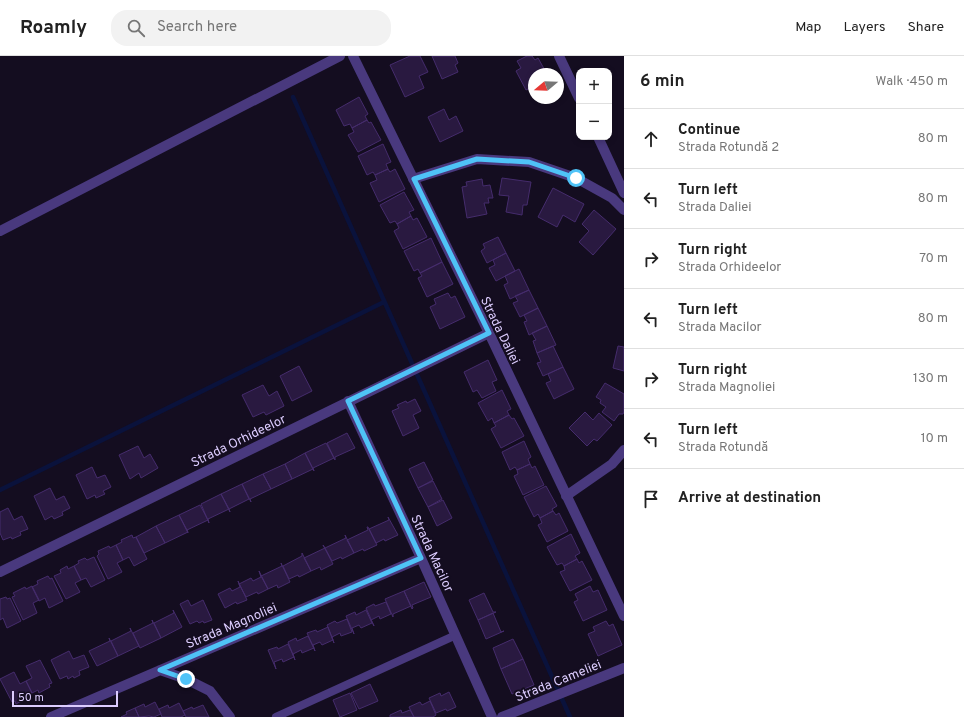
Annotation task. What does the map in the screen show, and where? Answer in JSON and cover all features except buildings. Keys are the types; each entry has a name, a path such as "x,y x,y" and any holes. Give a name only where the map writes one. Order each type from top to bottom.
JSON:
{"street":[{"path":"0,231 340,56"},
{"name":"Strada Daliei","path":"353,56 489,333 624,616"},
{"path":"559,56 576,92"},
{"path":"599,140 624,193"},
{"path":"414,179 477,159 529,162 576,178 612,198 624,210"},
{"name":"Strada Orhideelor","path":"0,572 489,333"},
{"name":"Strada Macilor","path":"348,401 421,558 492,717"},
{"path":"566,496 612,464 624,450"},
{"name":"Strada Magnoliei","path":"51,717 421,558"},
{"name":"Strada Cameliei","path":"502,717 624,668"},
{"path":"160,670 186,679 210,691 230,717"},
{"path":"73,717 77,706"}],"lane":[{"path":"276,717 456,635"}],"waterway":[{"path":"293,97 570,717"},
{"path":"0,490 384,302"}],"route":[{"path":"186,679 160,670 421,558 348,401 489,333 414,179 477,159 529,162 576,178"}]}
